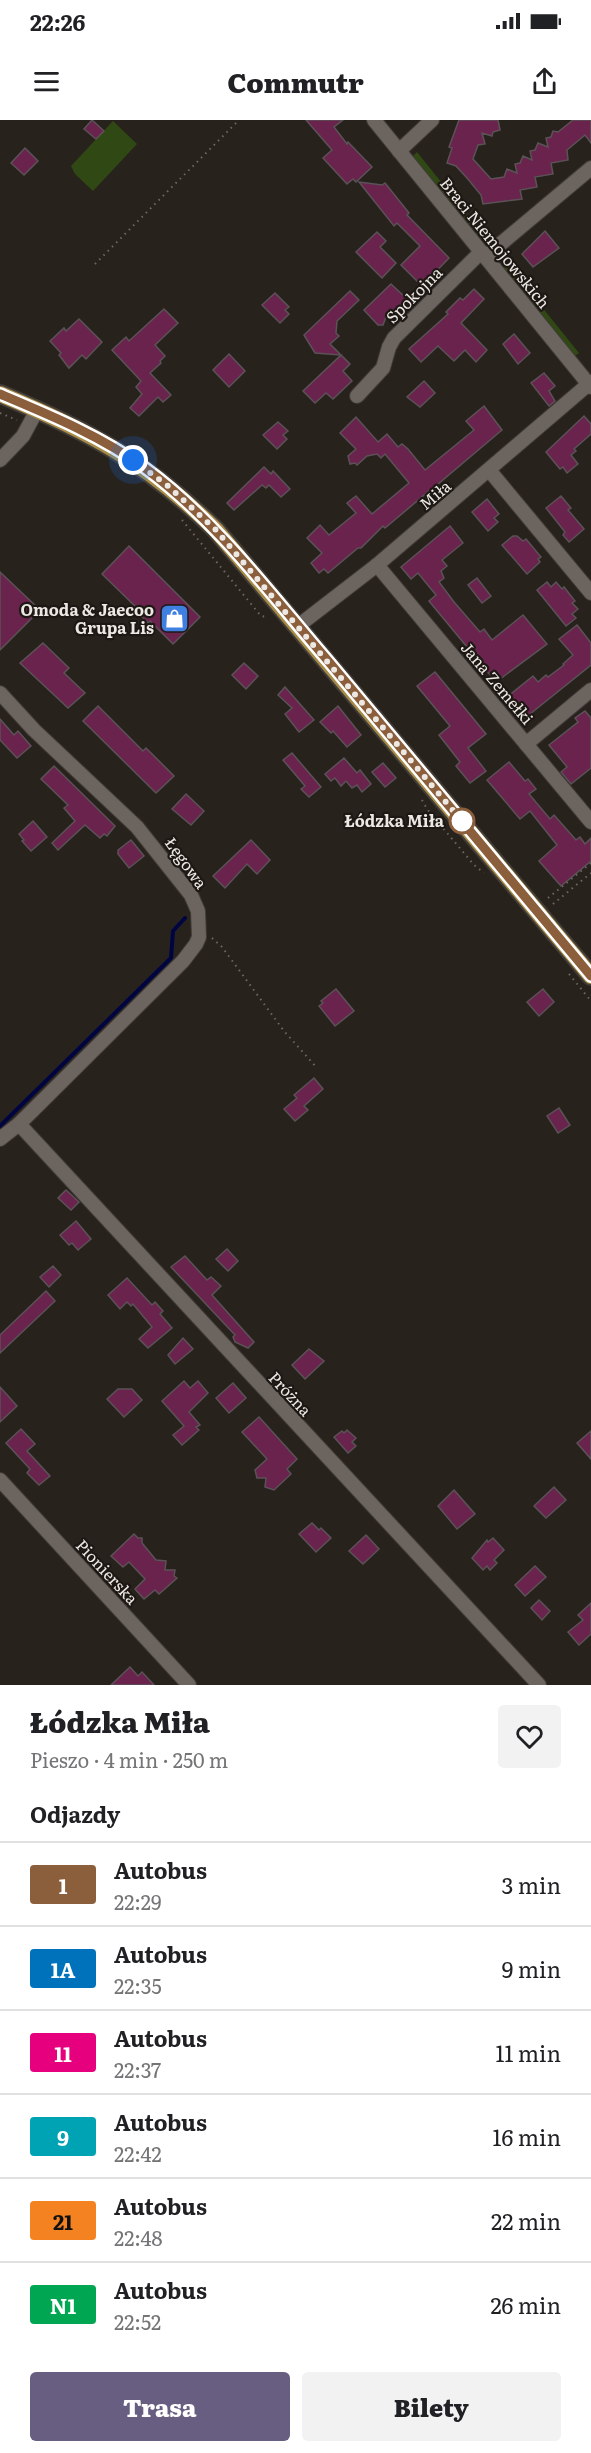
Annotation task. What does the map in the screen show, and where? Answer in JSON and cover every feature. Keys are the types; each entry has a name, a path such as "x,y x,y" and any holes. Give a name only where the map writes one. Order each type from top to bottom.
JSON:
{"main road":[{"path":"0,394 69,423 121,452 168,486 216,530 591,976"}],"street":[{"name":"Braci Niemojowskich","path":"374,120 590,384"},
{"path":"399,151 432,120"},
{"name":"Spokojna","path":"357,396 383,368 394,338 483,254 591,168"},
{"name":"Miła","path":"298,626 377,565 590,384"},
{"path":"0,460 16,445 38,410"},
{"path":"489,470 591,593"},
{"name":"Jana Zemełki","path":"377,565 591,822"},
{"path":"526,744 591,690"},
{"name":"Łęgowa","path":"0,693 42,738 137,827 191,895 198,911 199,925"},
{"path":"0,1139 19,1124 183,961 196,944 199,925"},
{"name":"Próżna","path":"19,1124 539,1685"},
{"name":"Pionierska","path":"0,1480 189,1685"}],"path":[{"path":"95,264 239,120"},
{"path":"0,413 30,425"},
{"path":"176,514 261,616 271,619"},
{"path":"420,796 427,809 474,865 485,874"},
{"path":"548,898 591,863"},
{"path":"553,904 591,873"},
{"path":"199,925 222,947 284,1031 317,1068"},
{"path":"568,974 591,1001"}],"green space":[{"path":"113,121 137,144 93,191 75,174 71,166"},
{"path":"417,152 490,243 477,235 413,156"},
{"path":"500,255 579,353 575,356 502,266"}],"building":[{"path":"92,120 104,131 96,139 84,129"},
{"path":"306,120 343,120 334,127 347,144 348,142 372,167 356,182 353,179 347,184 323,158 332,150"},
{"path":"459,120 498,120 500,130 493,132 492,136 482,133 485,144 478,145 473,159 491,179 504,177 507,169 517,173 515,164 520,163 523,156 532,160 530,151 535,150 538,143 548,147 546,138 551,137 553,131 558,132 573,120 591,120 591,143 585,135 567,150 568,160 551,163 553,174 535,177 537,187 520,190 522,199 483,204 481,195 467,178 456,166 447,163 452,148 449,147"},
{"path":"25,148 38,161 24,175 11,163"},
{"path":"359,182 382,185 385,183 409,213 407,215 449,258 422,286 401,265 420,246 397,223 394,226"},
{"path":"545,231 559,248 533,267 522,254"},
{"path":"377,232 386,241 380,247 396,263 382,278 356,252"},
{"path":"391,284 408,300 386,317 383,325 378,325 364,310"},
{"path":"474,289 484,299 461,323 487,350 476,362 465,350 454,361 438,346 421,362 409,349 448,314 446,312 460,298 463,300"},
{"path":"350,291 359,300 337,321 336,333 339,336 330,344 341,355 315,353 304,335"},
{"path":"275,293 289,307 285,310 289,314 280,323 262,305"},
{"path":"164,309 178,323 155,345 165,356 150,373 171,395 163,402 158,397 139,416 130,408 142,394 136,387 141,381 112,350 126,337 129,341"},
{"path":"79,319 102,342 86,359 82,355 69,368 59,355 61,353 50,341 64,328 66,331"},
{"path":"514,334 530,353 518,364 503,344"},
{"path":"229,354 245,371 229,387 213,370"},
{"path":"341,355 350,364 343,371 352,381 333,399 326,393 315,403 303,391"},
{"path":"544,373 555,386 549,391 555,401 549,406 531,383"},
{"path":"424,381 435,393 420,407 407,397"},
{"path":"484,406 502,430 437,485 438,487 430,493 429,491 385,528 383,526 361,548 358,548 328,573 324,569 319,573 311,563 322,553 307,538 320,525 329,535 356,513 347,503 356,496 372,514 409,483 385,454 381,458 377,454 367,456 357,465 350,464 348,456 356,449 340,433 356,417 378,442 387,434 398,447 402,444 425,470 474,430 466,421"},
{"path":"584,416 591,424 591,434 574,449 576,451 571,455 578,464 567,473 563,467 560,469 546,452"},
{"path":"278,422 288,431 283,435 287,439 277,449 263,435"},
{"path":"264,467 271,474 273,471 290,489 281,497 269,485 266,488 262,485 234,510 227,503"},
{"path":"561,496 571,508 568,510 584,529 569,542 563,535 565,532 546,508"},
{"path":"487,499 499,514 494,518 498,522 488,531 472,512"},
{"path":"450,526 463,543 442,560 447,566 441,571 444,578 439,582 454,602 480,632 484,629 492,640 523,615 547,644 496,682 429,601 436,595 418,573 411,579 401,567"},
{"path":"513,536 523,541 526,539 541,557 538,559 540,562 527,574 502,545"},
{"path":"129,546 200,617 173,644 150,621 148,623 139,614 141,612 102,574"},
{"path":"0,572 40,610 0,650"},
{"path":"477,578 491,596 482,603 468,585"},
{"path":"547,582 551,587 556,582 562,589 564,587 575,601 572,603 578,609 572,614 576,618 566,626 537,590"},
{"path":"577,625 591,643 591,665 525,718 507,697 533,676 538,682 564,665 573,655 559,639"},
{"path":"43,643 69,668 64,673 85,693 68,708 20,663"},
{"path":"244,663 258,676 246,689 232,675"},
{"path":"435,672 486,734 468,748 486,771 470,783 456,766 460,762 439,735 450,726 417,686"},
{"path":"285,687 314,720 299,732 285,714 292,708 278,695"},
{"path":"98,706 143,751 146,748 174,776 156,793 83,721"},
{"path":"338,706 361,735 347,747 333,731 331,733 320,722"},
{"path":"585,711 591,718 591,768 571,784 561,772 567,767 549,745 578,722 575,718"},
{"path":"0,719 14,735 18,731 31,746 17,758 0,740"},
{"path":"292,753 321,787 309,797 301,789 305,786 283,760"},
{"path":"344,758 357,773 360,770 371,784 362,792 357,785 352,788 346,781 341,786 335,778 331,781 325,774"},
{"path":"509,762 525,781 528,779 536,789 529,794 550,819 554,815 576,840 580,837 585,844 591,838 591,861 561,886 539,861 557,845 530,811 520,819 487,780"},
{"path":"383,763 396,778 385,787 372,772"},
{"path":"54,766 115,826 107,836 104,834 100,838 85,825 58,850 52,843 75,821 64,808 68,805 41,779"},
{"path":"186,794 204,811 191,825 172,809"},
{"path":"33,821 47,837 31,851 19,834"},
{"path":"131,840 144,856 129,868 118,854 118,850"},
{"path":"251,840 270,860 257,874 247,864 225,888 213,876"},
{"path":"336,989 354,1011 335,1026 319,1006 323,1003 321,1001"},
{"path":"543,989 554,1002 539,1016 527,1002"},
{"path":"314,1078 323,1089 304,1106 308,1110 295,1121 284,1109 297,1098 294,1095"},
{"path":"559,1108 570,1125 558,1133 547,1116"},
{"path":"66,1190 79,1202 71,1210 58,1198"},
{"path":"76,1221 91,1239 78,1250 72,1243 69,1245 60,1235"},
{"path":"227,1249 238,1261 228,1271 216,1259"},
{"path":"185,1256 207,1280 211,1277 221,1286 212,1295 254,1342 248,1348 235,1342 233,1337 235,1335 171,1267"},
{"path":"53,1266 61,1275 49,1287 40,1277"},
{"path":"127,1278 152,1305 155,1302 163,1311 160,1314 172,1328 148,1348 139,1339 152,1327 133,1304 131,1306 127,1302 120,1309 108,1295"},
{"path":"46,1291 55,1301 0,1353 0,1335"},
{"path":"183,1338 193,1349 175,1364 168,1355"},
{"path":"309,1349 324,1361 305,1379 292,1365"},
{"path":"184,1381 190,1388 198,1381 208,1393 189,1412 200,1425 196,1427 199,1430 182,1445 173,1435 184,1426 162,1401"},
{"path":"233,1383 246,1398 229,1413 216,1398"},
{"path":"0,1387 17,1406 0,1422"},
{"path":"118,1389 132,1389 142,1400 124,1417 107,1399"},
{"path":"259,1417 297,1459 287,1469 291,1474 274,1490 265,1487 266,1478 257,1478 255,1470 267,1459 242,1432"},
{"path":"21,1429 35,1444 27,1451 50,1476 39,1485 27,1473 30,1469 6,1443"},
{"path":"347,1430 356,1438 352,1442 356,1446 348,1453 334,1437"},
{"path":"591,1431 591,1459 577,1443"},
{"path":"554,1487 566,1500 546,1518 534,1506"},
{"path":"454,1490 475,1514 457,1529 438,1506"},
{"path":"312,1523 331,1538 316,1552 299,1534"},
{"path":"134,1534 142,1538 142,1543 156,1560 166,1561 165,1570 175,1570 174,1576 177,1578 159,1594 155,1590 144,1599 135,1589 145,1579 129,1562 123,1567 111,1556"},
{"path":"366,1535 379,1549 363,1564 349,1551"},
{"path":"493,1538 504,1550 494,1560 497,1563 490,1570 487,1566 483,1570 472,1558 487,1540 488,1542"},
{"path":"535,1566 546,1577 525,1596 515,1585"},
{"path":"539,1600 550,1611 542,1620 531,1608"},
{"path":"591,1603 591,1634 579,1645 568,1632 583,1620 578,1615"},
{"path":"130,1667 138,1676 142,1672 154,1685 111,1685"}],"waterway":[{"path":"0,1126 171,958 173,931 185,918"}],"bus line":[{"name":"1","path":"0,394 69,423 121,452 168,486 216,530 591,976"}],"place":[{"name":"Omoda & Jaecoo Grupa Lis","path":"175,619"},
{"name":"Łódzka Miła","path":"462,821"}],"route":[{"path":"133,460 168,486 229,544 462,821"}]}
